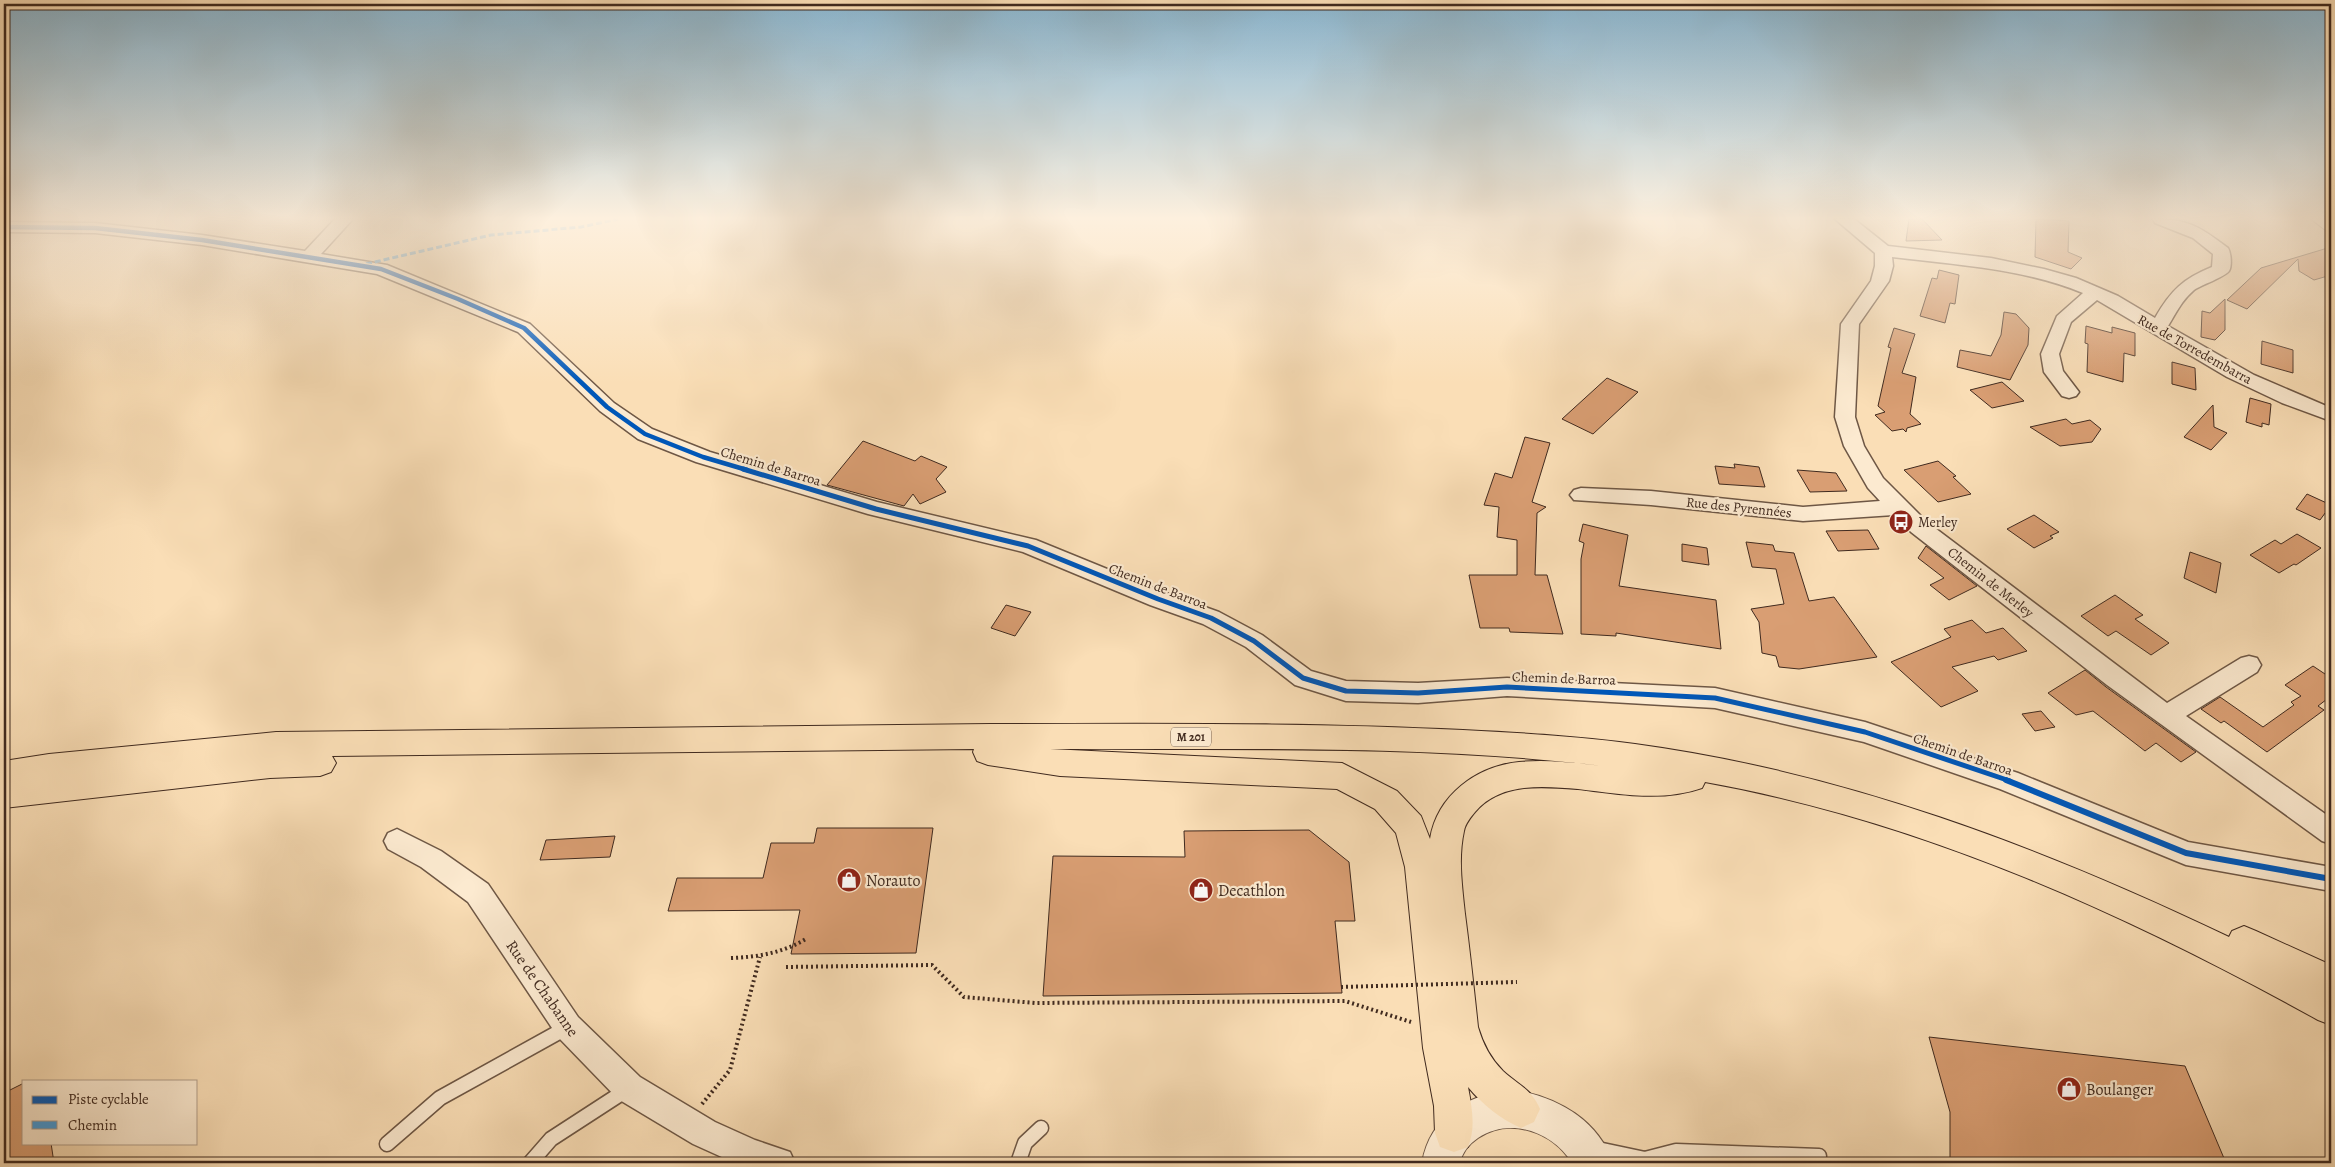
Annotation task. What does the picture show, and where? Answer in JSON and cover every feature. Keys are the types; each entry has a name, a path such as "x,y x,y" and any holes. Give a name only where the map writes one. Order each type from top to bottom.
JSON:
{"highway":[{"name":"M 201","path":"4,774 49,767 276,745 435,742 980,736 1365,738 1560,748 1637,757 1716,771 1844,801 1967,840 2122,902 2248,963 2331,1008"},
{"path":"1451,741 1512,737 1593,743 1661,751 1822,785 2007,844 2197,920 2331,982"},
{"name":"M 201","path":"4,795 270,765 430,758 1375,750 1534,759 1691,779 1812,806 1944,846 2082,896 2331,1020"},
{"path":"988,752 1060,763 1342,776 1386,800 1410,826 1422,867 1441,1048 1453,1106 1444,1155"},
{"path":"1521,1109 1488,1084 1474,1066 1466,1051 1460,1027 1444,873 1448,826 1459,808 1472,793 1490,783 1511,776 1557,774 1654,784 1691,779"}],"street":[{"name":"Chemin de Barroa","path":"392,273 458,299 524,328 608,407 645,434 703,457 876,509 1028,546 1158,599 1211,618 1254,641 1303,678 1346,691 1418,693 1507,687 1715,698 1866,732 2009,781 2186,853 2331,879"},
{"name":"Chemin de Merley","path":"1882,273 1880,281 1850,324 1845,416 1854,446 1875,483 1927,533 2115,678 2331,833"},
{"name":"Rue de Torredembarra","path":"2044,273 2095,292 2221,366 2288,400 2331,415"},
{"path":"2158,328 2178,294 2194,280 2212,273"},
{"path":"2069,392 2054,372 2050,354 2063,320 2095,292"},
{"name":"Rue des Pyrennées","path":"1581,495 1651,498 1803,514 1897,506"},
{"path":"2167,715 2249,665"},
{"name":"Rue de Chabanne","path":"397,842 432,859 478,893 568,1027 629,1088 704,1133 753,1155 779,1163"},
{"path":"1444,1155 1473,1117 1496,1109 1521,1109 1544,1116 1565,1128 1589,1155"}],"lane":[{"path":"387,1144 440,1098 568,1027"},
{"path":"530,1163 551,1138 629,1088"},
{"path":"1018,1163 1025,1143 1041,1128"},
{"path":"1589,1155 1644,1161 1676,1151 1819,1156"}],"path":[{"path":"731,958 760,957 792,947 806,939"},
{"path":"702,1105 730,1070 760,957"},
{"path":"786,967 932,965 964,997 1035,1003 1345,1001 1420,1025 1439,1026"},
{"path":"1341,987 1517,982"}],"building":[{"path":"1938,273 1959,275 1955,304 1950,303 1945,323 1920,316 1932,278 1937,279"},
{"path":"2255,273 2283,273 2247,309 2227,300"},
{"path":"2303,273 2331,273 2331,275 2314,280"},
{"path":"2225,299 2225,330 2215,340 2201,337 2202,311 2210,313"},
{"path":"2004,312 2016,314 2029,328 2028,345 2010,380 1957,367 1960,350 1991,356 2001,335"},
{"path":"2086,326 2112,333 2112,327 2135,333 2135,356 2124,353 2123,382 2087,372 2088,344 2085,343"},
{"path":"1894,328 1915,334 1902,373 1916,377 1910,414 1921,424 1907,428 1906,432 1903,429 1892,431 1875,415 1885,412 1878,406 1891,348 1888,347"},
{"path":"2262,341 2293,350 2293,373 2261,364"},
{"path":"2172,362 2195,368 2196,390 2172,384"},
{"path":"1607,378 1638,392 1593,434 1562,419"},
{"path":"2002,382 2024,401 1992,408 1970,390"},
{"path":"2250,398 2271,404 2269,425 2262,423 2262,427 2246,422"},
{"path":"2213,405 2214,427 2227,433 2211,450 2184,437"},
{"path":"2066,419 2072,424 2090,420 2101,429 2092,442 2060,446 2030,427"},
{"path":"1525,437 1550,443 1532,502 1546,507 1537,513 1535,575 1547,575 1563,634 1510,632 1509,628 1480,628 1469,575 1517,575 1517,540 1497,537 1499,507 1484,505 1495,473 1512,478"},
{"path":"863,441 915,461 921,456 947,467 936,479 946,492 920,504 913,494 904,506 827,485"},
{"path":"1938,461 1956,476 1953,477 1971,494 1938,502 1904,470"},
{"path":"1734,464 1759,467 1765,487 1719,484 1715,466 1735,468"},
{"path":"1797,470 1836,473 1847,491 1810,492"},
{"path":"2307,494 2331,505 2320,520 2296,509"},
{"path":"2034,515 2059,532 2050,536 2053,538 2034,548 2007,529"},
{"path":"1583,524 1628,535 1619,586 1716,600 1721,649 1616,633 1616,636 1581,634 1581,559 1584,543 1579,541"},
{"path":"1868,530 1879,549 1838,551 1826,531"},
{"path":"2297,534 2321,548 2296,565 2294,564 2279,573 2250,555 2275,540 2281,544"},
{"path":"1746,542 1773,545 1775,551 1794,553 1809,601 1834,597 1877,657 1799,669 1779,667 1776,656 1762,653 1759,622 1751,609 1784,604 1776,569 1752,567"},
{"path":"1682,544 1707,548 1709,565 1682,561"},
{"path":"1926,546 1977,586 1949,600 1930,585 1944,578 1918,558"},
{"path":"2190,552 2221,563 2216,593 2184,578"},
{"path":"2115,595 2143,615 2135,619 2169,643 2151,655 2116,631 2108,636 2081,616"},
{"path":"1006,605 1031,612 1015,636 991,628"},
{"path":"1972,620 1986,633 2003,628 2027,651 1998,660 1994,656 1952,667 1978,691 1941,707 1891,662 1951,637 1944,629"},
{"path":"2313,666 2331,678 2331,696 2318,706 2324,710 2267,752 2224,721 2221,723 2201,709 2220,697 2263,727 2294,705 2291,702 2301,696 2285,685"},
{"path":"2085,670 2196,752 2181,762 2156,743 2145,751 2093,711 2076,715 2048,693"},
{"path":"2041,711 2055,727 2035,731 2022,714"},
{"path":"817,828 933,828 916,953 791,954 800,910 668,911 677,878 763,878 771,843 814,843"},
{"name":"Decathlon","path":"1309,830 1349,862 1355,921 1335,921 1342,993 1043,996 1053,856 1185,857 1184,831"},
{"path":"615,836 610,857 540,860 546,840"},
{"name":"Boulanger","path":"1929,1037 2185,1066 2226,1163 1950,1163 1950,1112"},
{"path":"22,1084 22,1144 51,1144 54,1163 4,1163 4,1093"}],"cycle path":[{"path":"392,273 458,299 524,328 607,407 645,434 703,457 876,509 1028,546 1158,599 1211,618 1254,641 1303,678 1346,691 1418,693 1507,687 1715,698 1865,732 2009,781 2186,853 2331,879"}],"place":[{"name":"Merley","path":"1901,522"},
{"name":"Norauto","path":"849,880"},
{"name":"Decathlon","path":"1201,890"},
{"name":"Boulanger","path":"2069,1089"}]}
